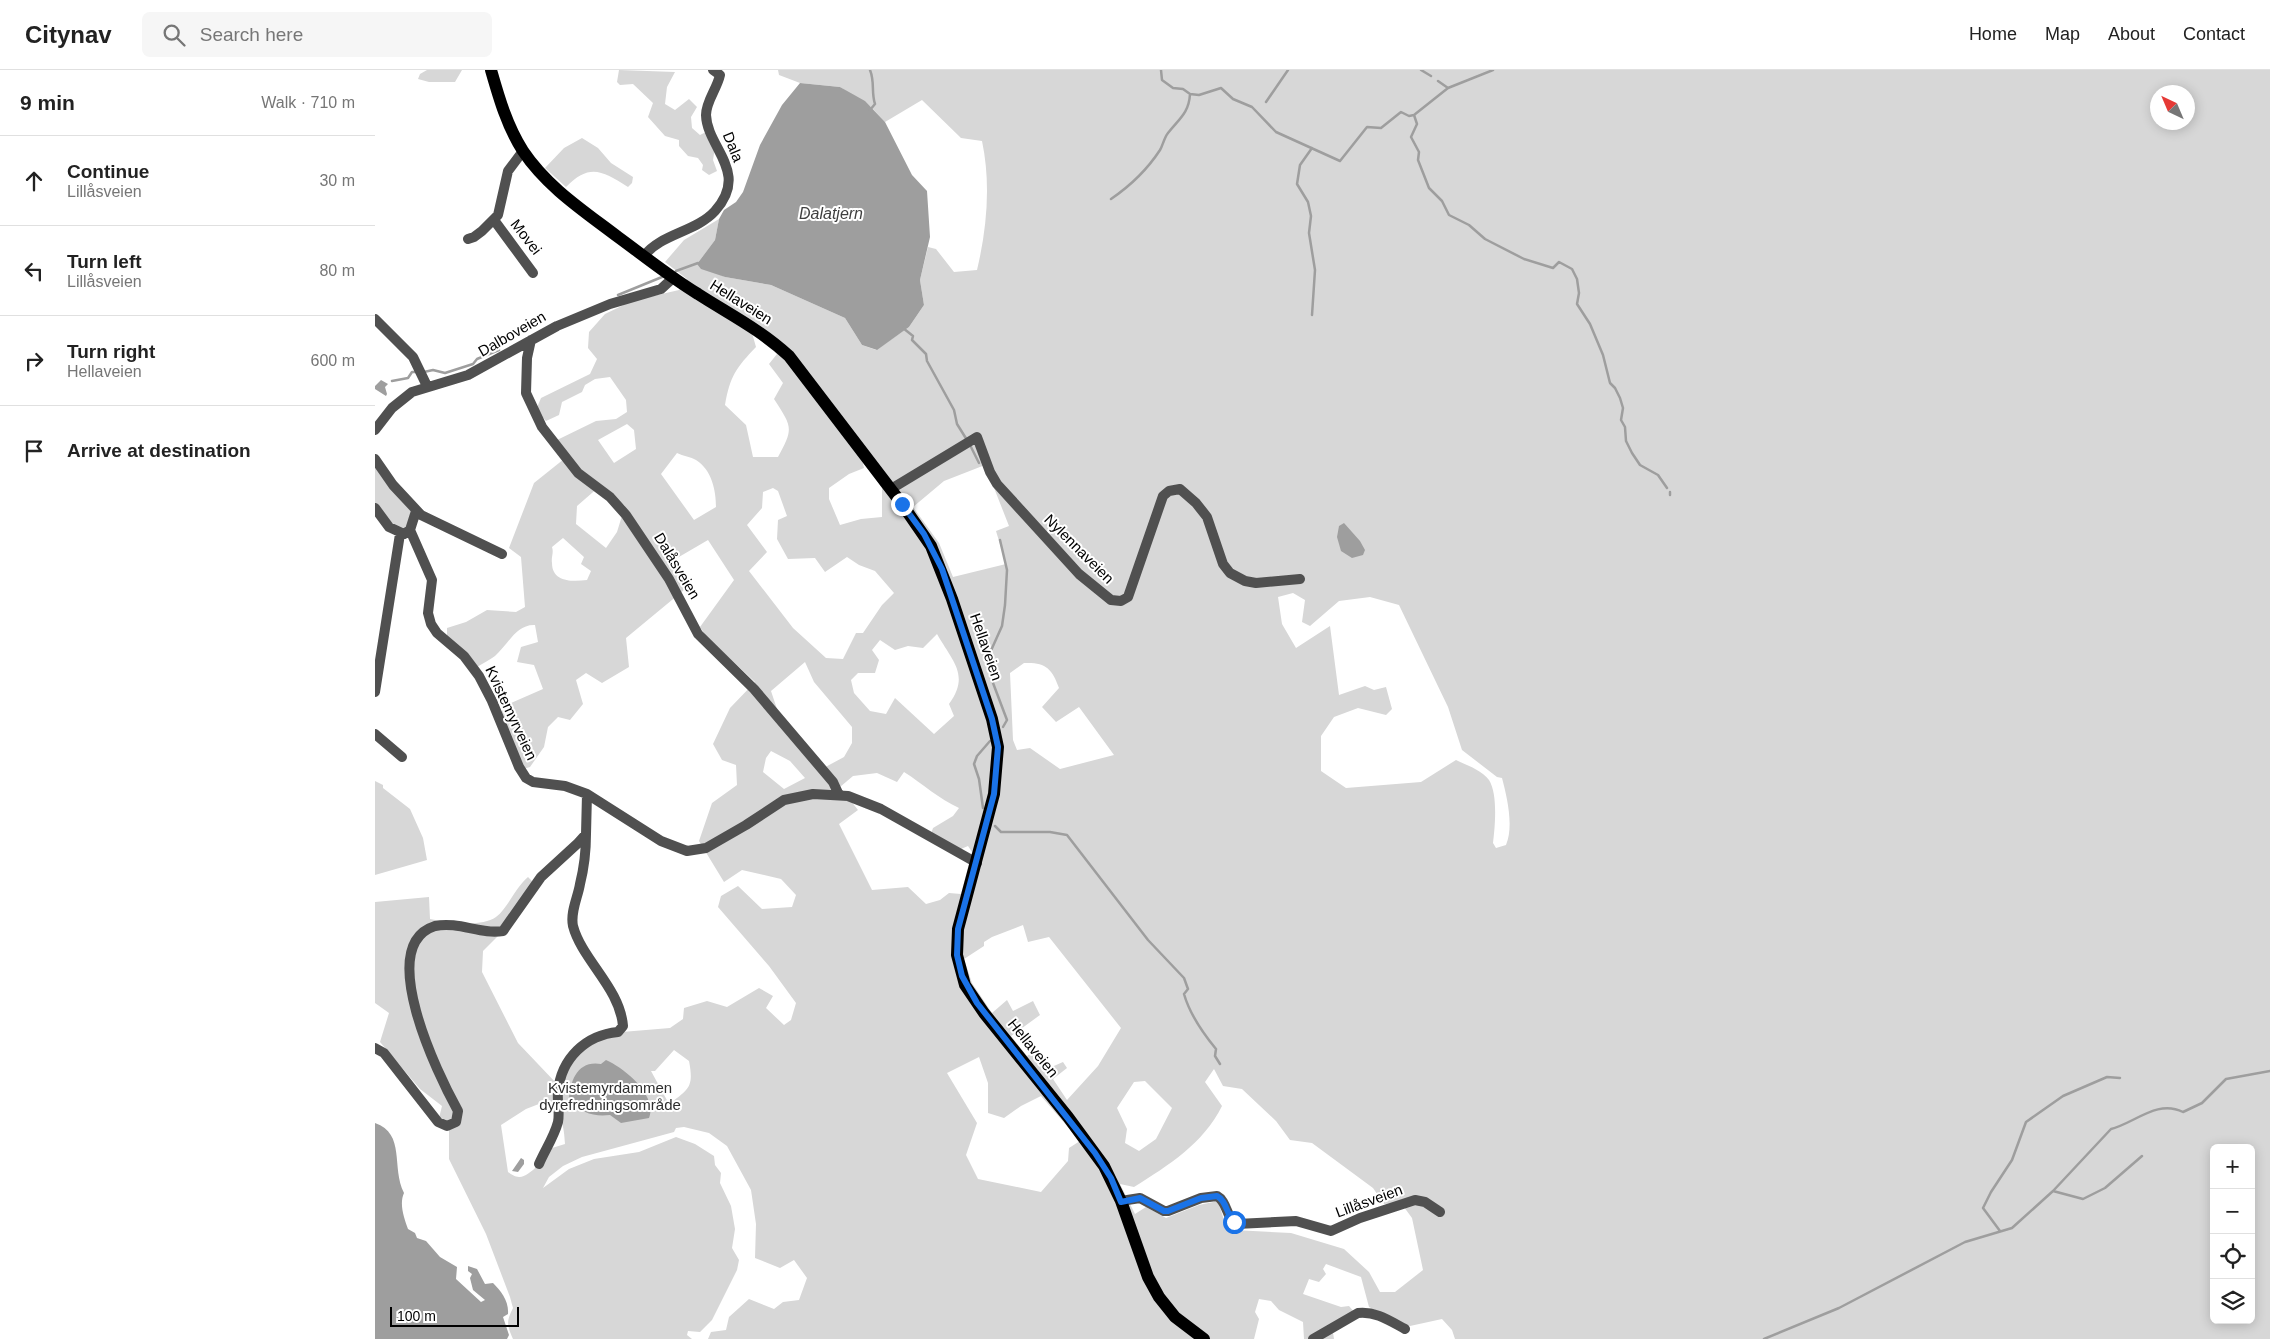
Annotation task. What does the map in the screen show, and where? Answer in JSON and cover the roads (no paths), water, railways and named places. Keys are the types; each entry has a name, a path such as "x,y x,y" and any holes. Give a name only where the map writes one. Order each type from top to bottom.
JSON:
{"main road":[{"name":"Hellaveien","path":"491,70 507,120 523,151 539,172 557,190 673,278 757,330 789,356 924,534 937,558 995,732 998,747 997,775 977,863 958,929 959,966 965,985 990,1020 1095,1153 1111,1178 1142,1262 1156,1292 1175,1317 1204,1339"}],"street":[{"name":"Dala","path":"644,256 657,245 706,219 721,204 727,183 726,164 709,128 706,114 720,78 720,74 715,71"},
{"name":"Movei","path":"468,239 474,238 494,220 502,202 508,171 523,151"},
{"name":"Movei","path":"494,220 533,273"},
{"name":"Dalboveien","path":"375,430 402,399 427,386 468,375 557,326 610,304 661,290 673,278"},
{"path":"375,319 413,357 427,386"},
{"name":"Dalåsveien","path":"531,340 526,367 526,393 542,427 578,473 606,494 625,515 669,579 698,634 765,702 833,782 839,795"},
{"name":"Nylennaveien","path":"891,489 977,437 990,472 1008,497 1046,535 1079,574 1111,600 1121,600 1128,596 1163,496 1165,493 1176,489 1186,492 1205,514 1223,564 1230,573 1245,581 1256,583 1300,579"},
{"path":"375,459 393,485 416,511 502,554"},
{"path":"375,508 389,527 400,534 406,534 410,530 416,511"},
{"name":"Kvistemyrveien","path":"410,530 432,580 428,613 431,624 437,633 464,656 479,676 523,773 530,780 539,785 565,786 587,794 661,841 687,850 706,848 746,826 784,800 813,794 839,795 864,801 881,809 977,863"},
{"path":"375,692 400,534"},
{"path":"375,734 402,758"},
{"path":"539,1164 557,1124 559,1086 566,1066 578,1049 591,1039 605,1033 618,1032 623,1026 615,998 592,962 573,924 573,912 584,865 587,794"},
{"path":"375,1048 383,1053 438,1122 447,1126 455,1122 458,1111 412,1024 401,966 408,942 434,926 468,927 493,933 503,932 541,877 577,844 585,834"},
{"name":"Lillåsveien","path":"1121,1202 1140,1198 1164,1211 1168,1211 1201,1198 1217,1196 1221,1198 1228,1216 1237,1224 1296,1221 1326,1231 1415,1200 1425,1202 1440,1212"},
{"path":"1313,1339 1358,1313 1366,1312 1377,1314 1405,1329"}],"water":[{"name":"Dalatjern","path":"800,83 840,87 865,101 885,122 912,175 927,191 930,237 920,280 924,305 909,327 877,350 862,345 845,318 771,285 725,277 701,269 697,264 715,240 719,219 724,210 736,202 743,192 760,145 782,105"},
{"path":"381,380 388,384 385,387 386,396 375,389 375,386"},
{"path":"1344,523 1360,541 1365,550 1363,555 1352,558 1341,551 1337,537 1339,526"},
{"path":"606,1060 622,1069 638,1083 649,1100 649,1118 621,1123 610,1115 593,1115 583,1111 569,1100 573,1079 581,1068 586,1065 601,1064"},
{"path":"375,1123 385,1128 391,1135 394,1143 400,1183 404,1193 403,1211 408,1229 415,1233 417,1238 426,1241 440,1257 457,1267 456,1279 481,1302 485,1300 473,1290 470,1278 472,1274 468,1271 468,1266 477,1269 485,1284 493,1283 496,1286 504,1297 508,1309 508,1314 503,1317 509,1335 507,1339 375,1339"},
{"path":"521,1158 524,1160 524,1164 518,1172 512,1171"}],"waterway":[{"path":"870,70 875,104 870,110"},
{"path":"1161,70 1162,80 1173,88 1183,89 1190,94 1199,95 1221,88 1233,99 1252,107 1276,132 1340,161 1367,127 1381,128 1401,112 1409,116 1414,115 1448,88 1493,70"},
{"path":"1266,102 1288,70"},
{"path":"1421,70 1431,76"},
{"path":"1438,81 1448,88"},
{"path":"1111,199 1125,189 1150,164 1167,135 1180,120 1188,106 1190,94"},
{"path":"1414,115 1417,124 1411,137 1419,152 1418,160 1429,188 1442,201 1449,215 1469,225 1485,239 1524,259 1553,268 1559,262 1572,269 1577,279 1579,293 1577,304 1590,324 1603,355 1610,383 1620,398 1623,408 1621,420 1625,427 1626,441 1640,465 1658,475 1667,488"},
{"path":"1312,148 1300,165 1297,184 1308,202 1311,216 1309,233 1315,270 1312,315"},
{"path":"676,271 698,263"},
{"path":"618,295 662,277"},
{"path":"903,328 913,336 912,340 926,354 927,361 954,410 957,424 967,440"},
{"path":"424,372 433,370 445,373 473,364 477,359 499,350"},
{"path":"392,381 408,378 412,372 416,372"},
{"path":"971,447 979,463"},
{"path":"1000,540 1007,570 1005,605 1002,626 989,655 990,675 1007,720 1003,727"},
{"path":"983,808 979,779 974,764 977,756 990,741"},
{"path":"995,826 1001,832 1050,832 1067,835 1148,940 1184,978 1188,989 1184,994 1190,1009 1201,1030 1216,1049 1215,1056 1220,1064"},
{"path":"1764,1339 1839,1308 1965,1242 2012,1228 2053,1191 2111,1129 2155,1110 2164,1108 2183,1112 2202,1103 2226,1079 2270,1071"},
{"path":"2000,1231 1983,1208 2012,1160 2026,1122 2063,1096 2107,1077 2120,1078"},
{"path":"2053,1191 2083,1199 2105,1188 2142,1156"}],"park label":[{"name":"Kvistemyrdammen dyrefredningsområde","path":"610,1096"}]}
